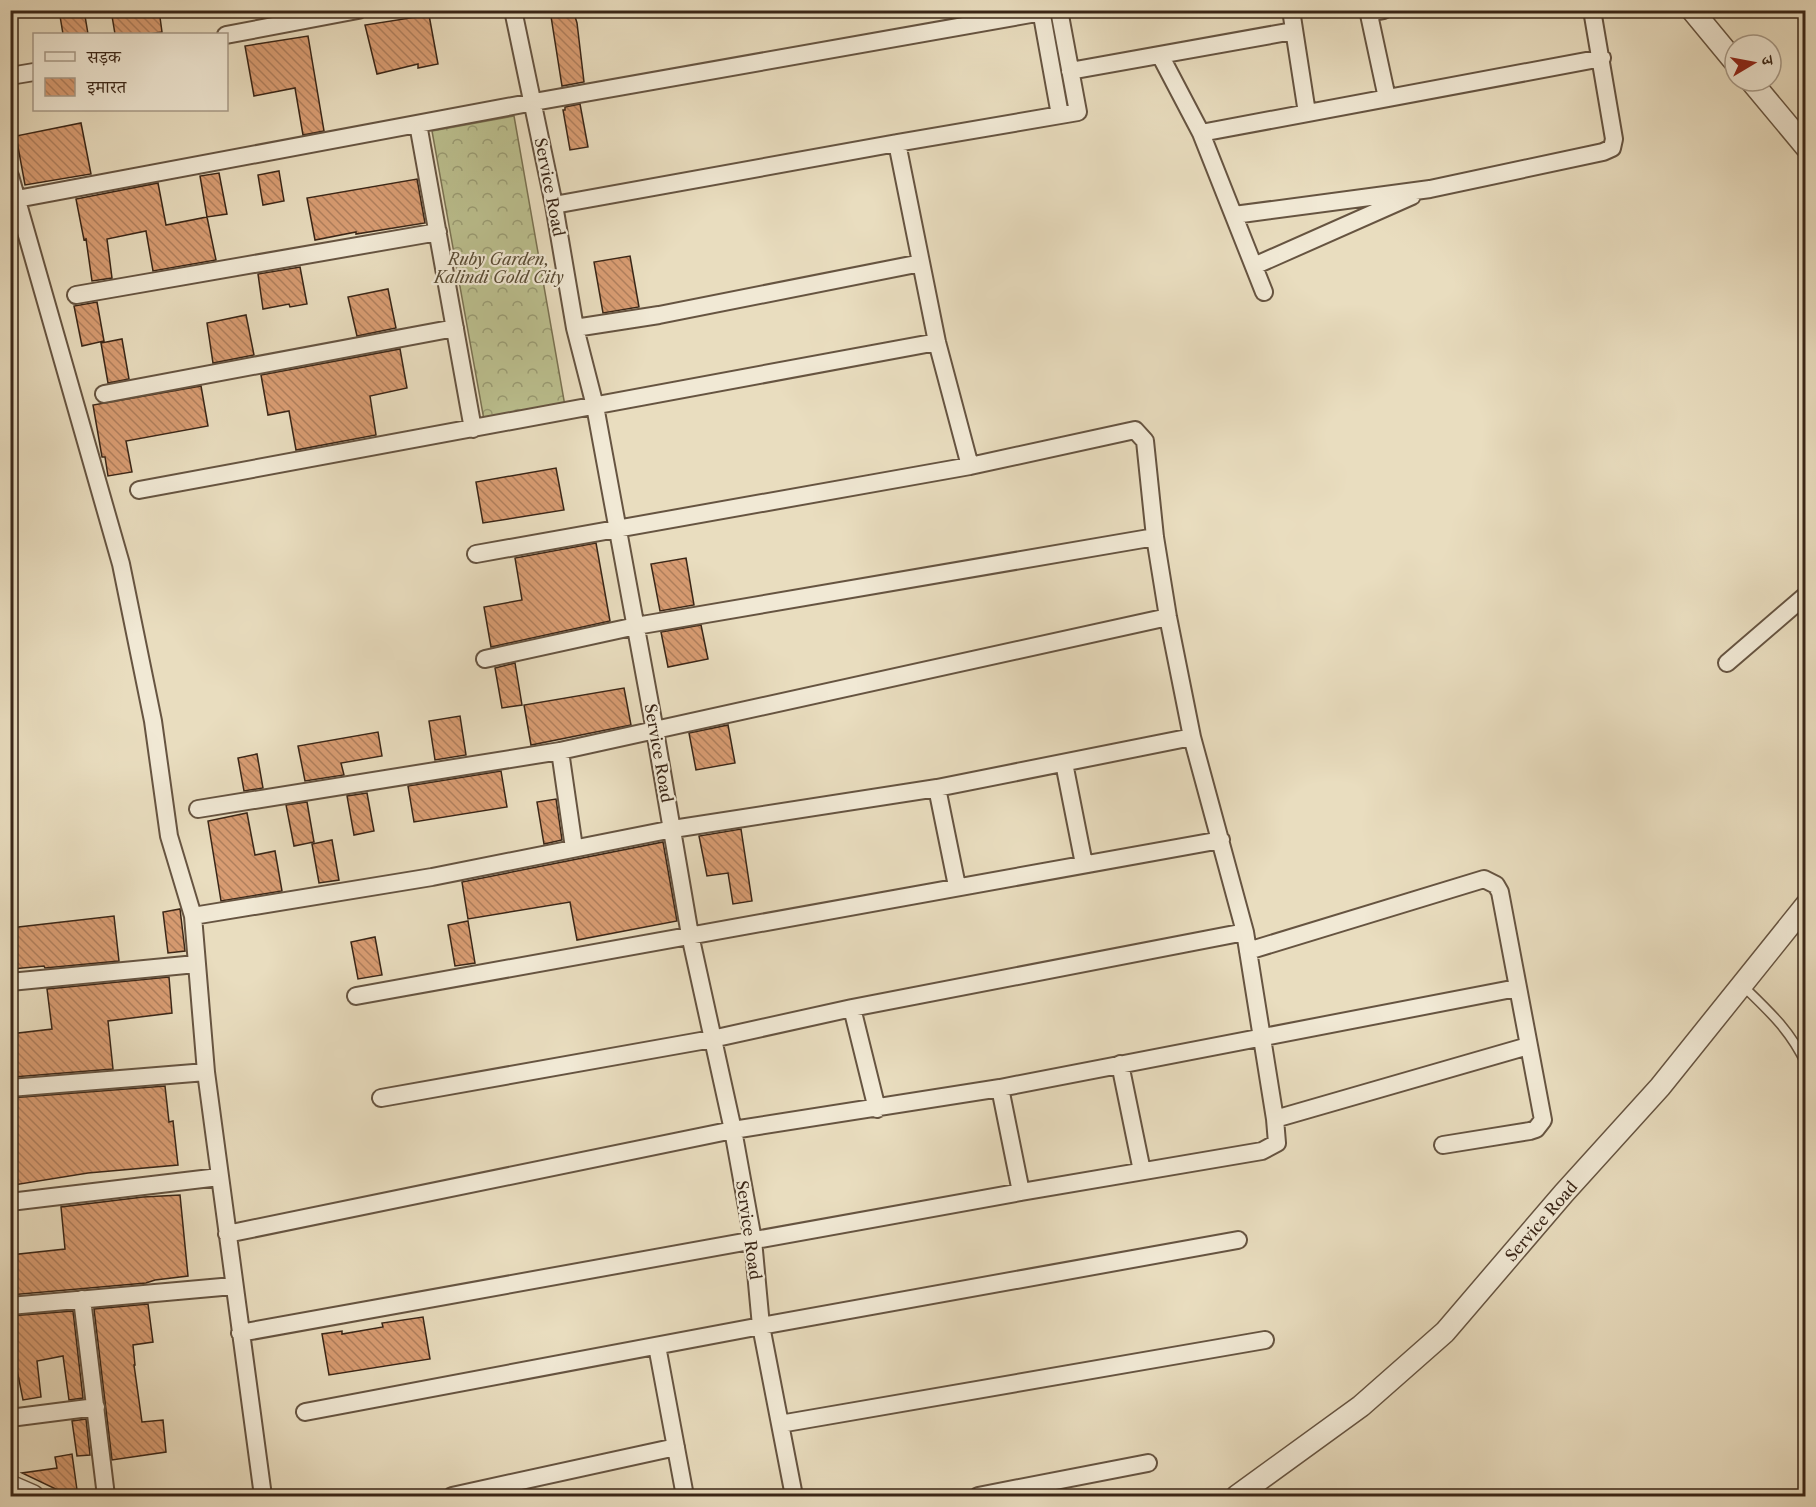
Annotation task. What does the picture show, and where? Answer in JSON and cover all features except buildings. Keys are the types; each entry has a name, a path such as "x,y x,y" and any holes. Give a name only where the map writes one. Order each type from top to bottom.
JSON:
{"street":[{"path":"228,35 358,10"},
{"name":"Service Road","path":"513,10 534,102 575,328 595,406 673,829 690,935 733,1130 753,1240 761,1326 794,1497"},
{"path":"554,205 897,142 1078,112 1059,10"},
{"path":"1291,10 1307,114"},
{"path":"1234,215 1430,189 1604,152 1612,148 1614,139 1592,10"},
{"path":"1692,10 1723,47"},
{"path":"17,199 534,102 1042,11 1060,115"},
{"path":"1374,11 1387,98"},
{"path":"1070,71 1293,31"},
{"path":"1160,55 1201,133 1264,292"},
{"path":"1201,133 1602,58"},
{"path":"10,76 33,72"},
{"path":"1760,93 1806,147"},
{"path":"418,124 473,429"},
{"path":"897,142 937,342 970,466"},
{"path":"10,176 121,564 153,722 169,836 193,916 206,1072 263,1497"},
{"path":"1254,266 1430,189"},
{"path":"76,295 438,232"},
{"path":"575,328 658,315 921,263"},
{"path":"104,394 455,328"},
{"path":"139,490 937,342"},
{"path":"240,1333 1021,1192 1262,1151 1277,1143 1245,932 1192,737 1155,537 1145,441 1135,430 970,466 476,554"},
{"path":"485,659 636,626 1155,537"},
{"path":"1727,663 1806,595"},
{"path":"198,809 560,751 1168,617"},
{"path":"193,916 432,877 673,829 938,788 1192,737"},
{"path":"560,751 573,849"},
{"path":"1064,763 1084,864"},
{"path":"938,788 957,886"},
{"path":"356,996 1221,840"},
{"path":"1248,951 1484,879 1491,881 1500,892 1542,1114 1541,1124 1530,1131 1443,1145"},
{"name":"Service Road","path":"1237,1497 1360,1406 1445,1332 1564,1193 1660,1087 1806,905"},
{"path":"381,1098 712,1039 852,1008 1245,932"},
{"path":"10,982 196,964"},
{"path":"227,1234 733,1130 1000,1088 1517,988"},
{"path":"852,1008 877,1108"},
{"path":"1275,1119 1528,1046"},
{"path":"1120,1064 1142,1171"},
{"path":"10,1088 206,1072"},
{"path":"1000,1088 1021,1192"},
{"path":"10,1202 219,1177"},
{"path":"305,1412 761,1326 1238,1240"},
{"path":"10,1306 233,1286"},
{"path":"82,1299 106,1497"},
{"path":"780,1424 1265,1340"},
{"path":"657,1346 685,1497"},
{"path":"10,1418 96,1407"},
{"path":"452,1497 676,1447"},
{"path":"978,1497 1148,1463"},
{"path":"10,1486 33,1497"}],"lane":[{"path":"1741,985 1774,1016 1789,1034 1806,1064"}],"green space":[{"name":"Ruby Garden, Kalindi Gold City","path":"514,116 565,406 484,420 432,131"}]}
